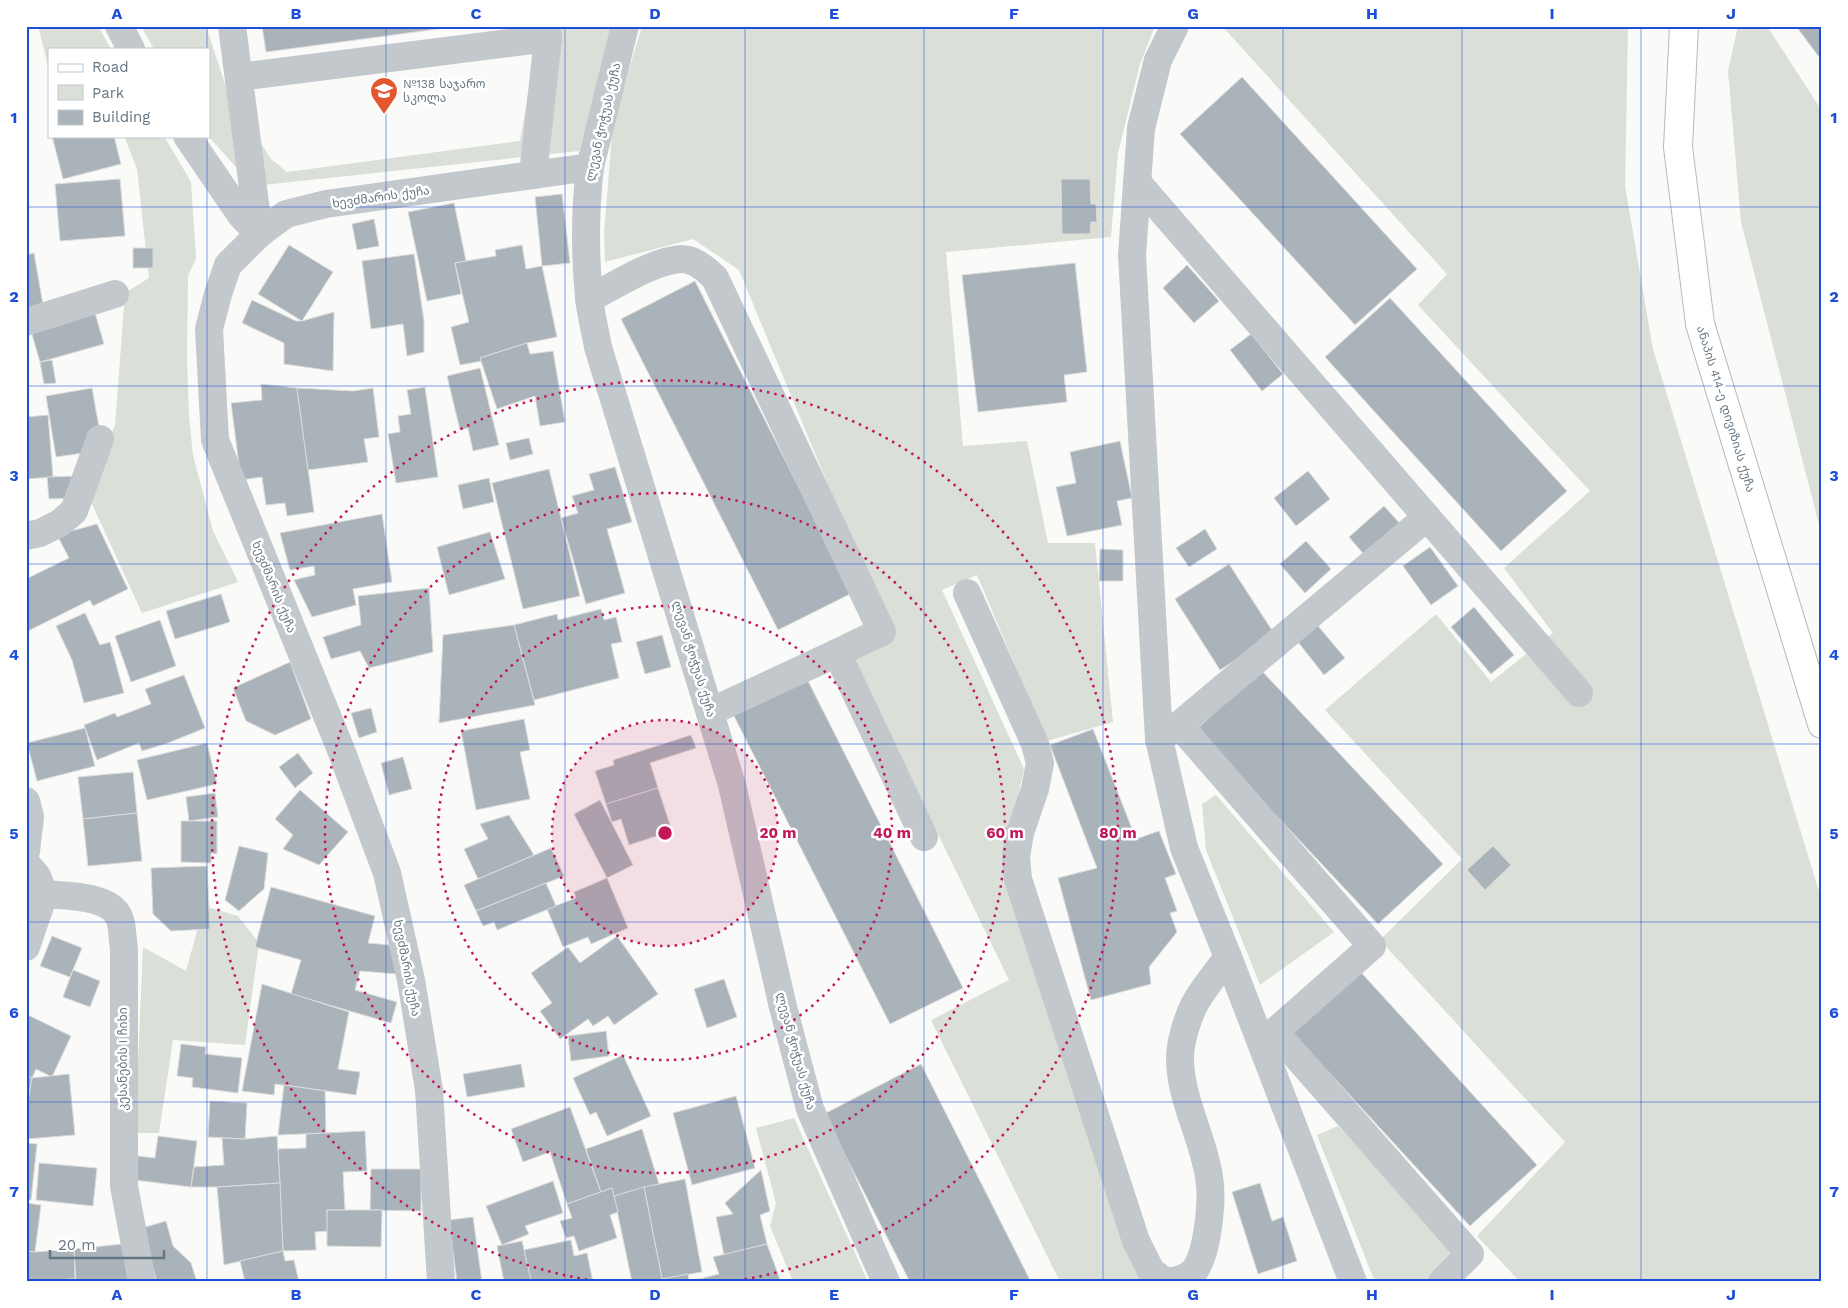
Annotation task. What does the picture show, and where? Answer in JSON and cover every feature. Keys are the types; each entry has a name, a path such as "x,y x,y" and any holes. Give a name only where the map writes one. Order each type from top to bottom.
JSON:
{"main road":[{"name":"ანაპის 414-ე დივიზიას ქუჩა","path":"1684,26 1678,147 1700,324 1822,724"}],"street":[{"path":"118,26 130,48"},
{"path":"232,26 259,234"},
{"name":"ლევან ჭოჭუას ქუჩა","path":"625,26 590,167 586,248 589,299 598,347 732,786 783,1007 810,1109 886,1282"},
{"path":"1176,26 1158,60 1140,128 1132,255 1169,732 1184,848 1228,957 1268,1038 1352,1282"},
{"path":"239,77 547,32 533,176"},
{"path":"188,138 241,214 259,234"},
{"name":"ხევძმარის ქუჩა","path":"441,1282 429,1090 411,980 388,872 341,750 215,440 209,329 228,265 259,234 286,214 326,204 590,167"},
{"path":"1137,182 1579,693"},
{"path":"589,299 659,263 684,259 703,266 715,278 882,632 710,712"},
{"path":"26,322 115,294"},
{"path":"26,536 40,533 60,523 74,512 100,439"},
{"path":"1169,732 1427,517"},
{"path":"966,594 1035,744 1040,763 1035,790 1020,833 1016,857 1018,879 1136,1241 1151,1271 1167,1282 1183,1279 1195,1270 1204,1246 1211,1203 1209,1176 1185,1091 1180,1059 1183,1037 1196,1001 1228,957"},
{"path":"837,653 924,837"},
{"path":"1169,732 1372,946 1268,1038"},
{"path":"26,801 30,817 26,851"},
{"path":"26,863 37,876 44,894 26,948"},
{"name":"კესანების I ჩიხი","path":"44,894 98,901 110,906 119,917 124,948 124,1186 142,1282"},
{"path":"1268,1038 1470,1254 1442,1282"}],"green space":[{"path":"38,26 98,26 110,48 48,48 48,66"},
{"path":"141,26 206,26 227,90 271,159 287,172 520,141 540,26 614,26 579,151 253,186 210,138 210,48 153,48"},
{"path":"642,26 1155,26 1140,64 1118,153 1111,237 946,252 963,446 1027,441 1048,543 1095,543 1113,722 1047,741 977,575 942,590 1024,769 1003,862 1014,904 1142,1282 1060,1282 931,1020 1009,980 841,635 882,615 739,270 693,239 605,262 604,233 613,122"},
{"path":"1222,26 1628,26 1625,186 1653,349 1822,901 1822,1282 1520,1282 1477,1236 1565,1142 1380,940 1462,859 1325,710 1436,614 1491,682 1553,633 1504,568 1590,491 1418,305 1447,274"},
{"path":"1738,26 1767,26 1822,111 1822,536 1741,222 1728,71"},
{"path":"125,138 165,138 191,182 196,258 188,276 187,357 189,416 193,455 213,531 238,582 142,613 87,493 115,425 125,293 149,278 137,169"},
{"path":"1216,795 1334,932 1260,985 1206,850 1202,804"},
{"path":"204,906 238,916 259,943 245,1045 173,1040 159,1133 135,1133 143,947 186,971"},
{"path":"794,1118 868,1282 793,1282 770,1226 776,1203 756,1128"},
{"path":"1338,1126 1457,1252 1425,1282 1375,1282 1317,1135"}],"building":[{"path":"262,26 460,26 266,52"},
{"path":"1796,26 1822,26 1822,61"},
{"path":"1242,77 1417,269 1355,325 1180,134"},
{"path":"53,138 114,138 121,164 63,179"},
{"path":"120,179 125,236 60,241 55,184"},
{"path":"1061,179 1090,179 1091,204 1096,204 1097,222 1091,222 1090,234 1062,234"},
{"path":"562,194 570,263 542,266 535,197"},
{"path":"454,203 466,261 455,263 461,294 427,301 408,212"},
{"path":"374,219 379,246 357,250 352,224"},
{"path":"289,245 333,272 302,321 258,294"},
{"path":"522,245 526,269 542,266 557,337 527,343 480,358 482,361 460,365 451,327 469,322 455,263 496,256 495,250"},
{"path":"133,248 153,248 153,268 133,268"},
{"path":"34,253 43,305 26,310 26,255"},
{"path":"414,254 424,321 424,352 407,356 403,324 371,329 362,261"},
{"path":"1075,263 1087,372 1064,375 1067,402 978,412 962,275"},
{"path":"1187,265 1219,301 1194,323 1163,288"},
{"path":"695,281 852,593 778,630 621,319"},
{"path":"1390,298 1567,491 1501,551 1325,357"},
{"path":"252,300 296,321 334,312 333,371 284,364 284,343 242,323"},
{"path":"95,313 104,344 40,362 31,331"},
{"path":"1251,334 1283,374 1262,391 1230,350"},
{"path":"527,343 530,354 553,351 565,422 540,426 535,396 497,409 480,358"},
{"path":"52,360 56,383 44,384 40,362"},
{"path":"480,368 499,445 473,451 468,428 460,430 447,376"},
{"path":"261,384 297,388 314,512 287,516 285,503 266,505 262,477 241,480 231,403 262,400"},
{"path":"425,387 438,477 396,483 388,434 400,432 398,416 411,414 407,390"},
{"path":"92,388 100,433 90,452 56,457 46,396"},
{"path":"297,388 353,391 373,388 379,437 364,439 368,462 308,470"},
{"path":"48,415 53,477 26,479 26,417"},
{"path":"529,438 533,454 510,460 506,443"},
{"path":"1120,441 1132,498 1117,501 1122,525 1067,536 1056,487 1076,483 1070,452"},
{"path":"615,467 632,522 607,529 625,593 586,604 561,518 578,513 572,496 594,490 589,474"},
{"path":"549,469 580,596 523,609 492,483"},
{"path":"1308,471 1330,499 1296,526 1274,498"},
{"path":"79,476 74,498 49,499 47,477"},
{"path":"489,478 494,502 463,509 458,485"},
{"path":"1384,506 1403,527 1367,558 1349,537"},
{"path":"382,514 392,582 353,589 356,605 312,617 294,580 315,575 314,566 290,570 280,533"},
{"path":"97,524 128,589 93,606 90,600 26,632 26,579 69,558 57,535"},
{"path":"1205,529 1217,549 1189,567 1176,548"},
{"path":"490,532 505,579 449,595 437,547"},
{"path":"1306,541 1331,569 1305,593 1280,564"},
{"path":"1430,547 1458,586 1431,605 1403,566"},
{"path":"1100,549 1123,550 1123,581 1099,581"},
{"path":"1229,564 1275,635 1220,670 1175,599"},
{"path":"429,588 433,652 369,668 360,651 331,659 323,637 361,625 358,596"},
{"path":"221,594 230,622 175,639 166,611"},
{"path":"1474,607 1514,655 1491,674 1451,627"},
{"path":"601,609 604,620 616,617 622,642 611,644 619,678 534,700 514,625 557,614 558,620"},
{"path":"85,613 100,645 110,642 124,693 84,703 72,660 56,626"},
{"path":"160,620 176,666 131,682 115,636"},
{"path":"514,625 535,705 439,723 443,635"},
{"path":"1318,626 1345,658 1324,675 1298,642"},
{"path":"662,635 671,667 645,674 636,642"},
{"path":"290,662 311,719 275,735 246,721 233,688"},
{"path":"1261,670 1443,864 1378,924 1196,730"},
{"path":"184,675 205,728 142,751 139,743 97,760 84,725 115,713 117,717 151,704 145,689"},
{"path":"806,677 963,988 890,1024 733,714"},
{"path":"371,708 377,732 359,738 351,713"},
{"path":"524,719 530,750 520,752 530,799 476,810 461,731"},
{"path":"85,728 95,766 37,781 27,743"},
{"path":"1093,729 1136,839 1159,831 1176,874 1165,878 1177,911 1170,913 1177,932 1149,967 1151,984 1091,1000 1058,878 1097,868 1050,745"},
{"path":"691,735 696,748 650,763 658,788 606,804 595,771 614,765 613,760"},
{"path":"207,743 217,784 147,800 137,760"},
{"path":"298,753 313,773 295,788 279,767"},
{"path":"403,757 412,789 389,795 381,763"},
{"path":"133,772 137,813 83,819 78,777"},
{"path":"658,788 672,831 629,845 621,819 612,822 606,804"},
{"path":"300,790 348,832 319,865 283,849 293,835 275,819"},
{"path":"215,793 218,817 189,821 186,797"},
{"path":"600,800 633,865 607,878 574,814"},
{"path":"137,813 142,861 88,866 83,819"},
{"path":"509,815 534,855 478,879 464,849 488,839 480,824"},
{"path":"181,821 217,821 217,854 211,853 211,863 181,862"},
{"path":"239,846 268,853 264,889 239,911 225,900"},
{"path":"1493,846 1511,865 1485,890 1467,870"},
{"path":"551,848 564,876 476,911 464,885"},
{"path":"207,866 210,929 171,931 153,914 151,868"},
{"path":"607,878 628,928 591,944 588,937 563,947 547,909 576,898 574,892"},
{"path":"546,883 556,906 497,930 494,922 483,926 476,911"},
{"path":"271,887 375,916 368,943 400,946 397,974 360,971 355,990 397,1002 391,1023 291,994 301,960 255,947"},
{"path":"52,936 82,948 70,977 40,966"},
{"path":"617,936 658,994 614,1025 608,1016 593,1026 588,1019 560,1039 540,1011 552,1003 531,973 568,947 580,963"},
{"path":"1357,968 1537,1165 1470,1226 1290,1030"},
{"path":"73,970 100,981 90,1007 63,997"},
{"path":"724,979 737,1017 707,1028 694,989"},
{"path":"262,984 349,1012 338,1069 360,1072 356,1095 275,1084 274,1095 242,1091"},
{"path":"26,1014 71,1036 52,1077 36,1069 32,1078 26,1075"},
{"path":"606,1031 609,1056 571,1061 568,1036"},
{"path":"181,1044 206,1047 205,1054 242,1058 238,1093 192,1087 193,1078 177,1076"},
{"path":"623,1055 651,1116 607,1136 596,1112 590,1115 573,1078"},
{"path":"521,1064 525,1087 467,1097 463,1074"},
{"path":"921,1064 1031,1282 910,1282 824,1114"},
{"path":"69,1074 75,1135 26,1139 26,1111 32,1078"},
{"path":"26,1075 32,1078 26,1111"},
{"path":"284,1085 325,1091 326,1133 278,1135"},
{"path":"736,1096 755,1168 692,1185 673,1113"},
{"path":"210,1101 247,1103 245,1139 208,1137"},
{"path":"570,1107 601,1192 567,1204 550,1152 523,1162 511,1129"},
{"path":"642,1129 659,1184 614,1196 612,1188 601,1192 586,1149"},
{"path":"365,1131 367,1171 343,1172 345,1210 327,1210 328,1231 315,1232 316,1250 283,1251 278,1149 306,1148 306,1134"},
{"path":"158,1136 197,1141 191,1187 135,1180 138,1156 155,1158"},
{"path":"277,1136 280,1183 191,1187 194,1167 224,1165 222,1138 245,1139"},
{"path":"26,1143 37,1144 31,1200 26,1200"},
{"path":"39,1163 97,1168 93,1206 36,1200"},
{"path":"371,1169 421,1169 421,1211 370,1210"},
{"path":"761,1170 770,1211 760,1215 767,1244 724,1255 716,1217 733,1214 725,1203"},
{"path":"685,1179 702,1272 662,1279 644,1187"},
{"path":"553,1181 563,1213 525,1226 529,1234 502,1245 486,1206"},
{"path":"280,1183 283,1251 224,1265 217,1187"},
{"path":"1260,1183 1272,1221 1283,1217 1297,1261 1258,1274 1232,1192"},
{"path":"644,1187 662,1279 650,1282 632,1282 614,1196"},
{"path":"612,1188 618,1212 610,1215 617,1238 579,1251 574,1236 566,1238 560,1221 572,1218 567,1204"},
{"path":"26,1203 41,1205 35,1252 26,1251"},
{"path":"327,1210 382,1210 381,1247 327,1246"},
{"path":"473,1217 482,1282 457,1282 449,1220"},
{"path":"166,1221 173,1246 191,1263 197,1282 157,1282 142,1228"},
{"path":"571,1240 574,1256 587,1253 593,1282 531,1282 524,1250"},
{"path":"522,1241 531,1280 504,1282 497,1246"},
{"path":"123,1244 131,1282 76,1282 74,1249"},
{"path":"767,1244 781,1282 705,1282 703,1278 719,1274 713,1257"},
{"path":"74,1249 75,1279 26,1281 26,1251"},
{"path":"283,1251 285,1261 294,1260 299,1282 245,1282 240,1261"},
{"path":"688,1274 689,1282 662,1282 662,1279"},
{"path":"703,1278 705,1282 689,1282 689,1281"},
{"path":"75,1279 76,1282 52,1282 52,1280"}],"place":[{"name":"№138 საჯარო სკოლა","path":"384,115"}]}
